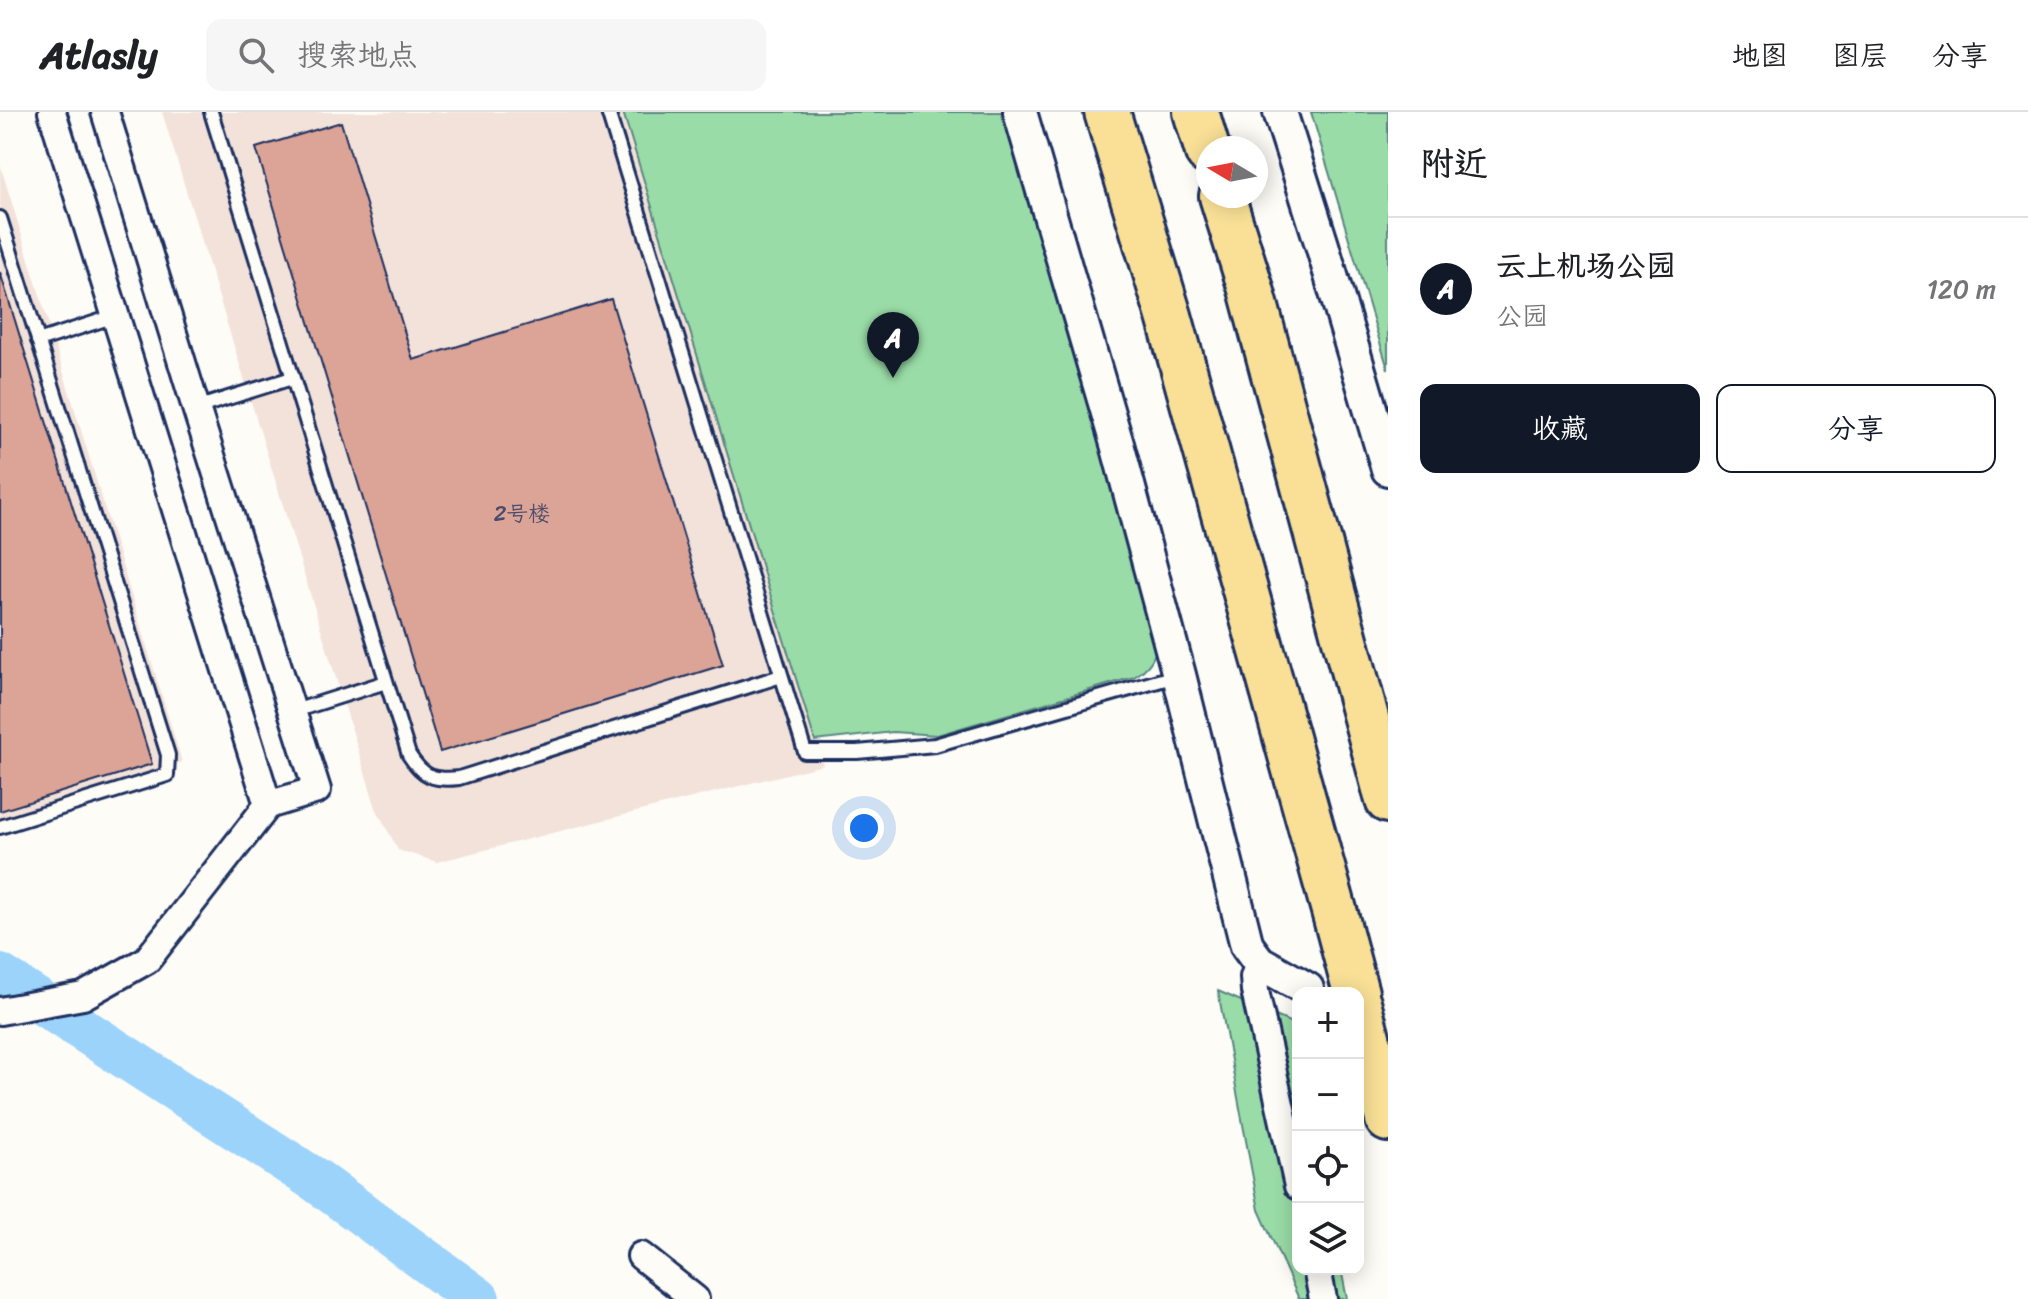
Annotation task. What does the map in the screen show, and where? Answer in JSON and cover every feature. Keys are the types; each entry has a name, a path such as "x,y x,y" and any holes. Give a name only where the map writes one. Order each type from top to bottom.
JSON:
{"highway":[{"path":"1107,112 1169,316 1354,987"},
{"path":"1196,112 1203,136"},
{"path":"1226,208 1251,289 1388,800"},
{"path":"1364,1025 1388,1119"}],"street":[{"path":"52,112 268,805"},
{"path":"0,1011 83,996 147,960 268,805 317,790 105,112"},
{"path":"1020,112 1117,444 1247,946 1259,962 1303,987"},
{"path":"1280,112 1388,469"},
{"path":"1259,962 1254,977 1255,991 1292,1159"},
{"path":"641,1256 695,1299"},
{"path":"1318,1275 1323,1299"}],"lane":[{"path":"211,112 386,682 409,755 417,768 429,777 443,780 459,778 781,676"},
{"path":"608,112 805,752 857,752 935,745 1179,675"},
{"path":"0,218 168,755 167,775 0,827"},
{"path":"38,341 115,316"},
{"path":"196,408 292,378"},
{"path":"291,712 386,682"}],"shaded area":[{"path":"162,112 622,112 823,765 437,862 398,850 376,808"},
{"path":"0,164 182,762 0,819"}],"green space":[{"path":"623,112 1005,112 1158,644 1143,670 1134,677 937,735 893,732 815,741"},
{"path":"1311,112 1388,112 1388,369"},
{"path":"1218,991 1292,1023 1292,1275 1342,1275 1347,1299 1299,1299 1259,1210"}],"building":[{"path":"341,122 413,360 611,299 723,665 440,752 256,148"},
{"path":"0,272 152,764 0,811"}],"waterway":[{"path":"0,976 317,1181 478,1299"}],"place":[{"name":"云上机场公园","path":"893,378"}]}
